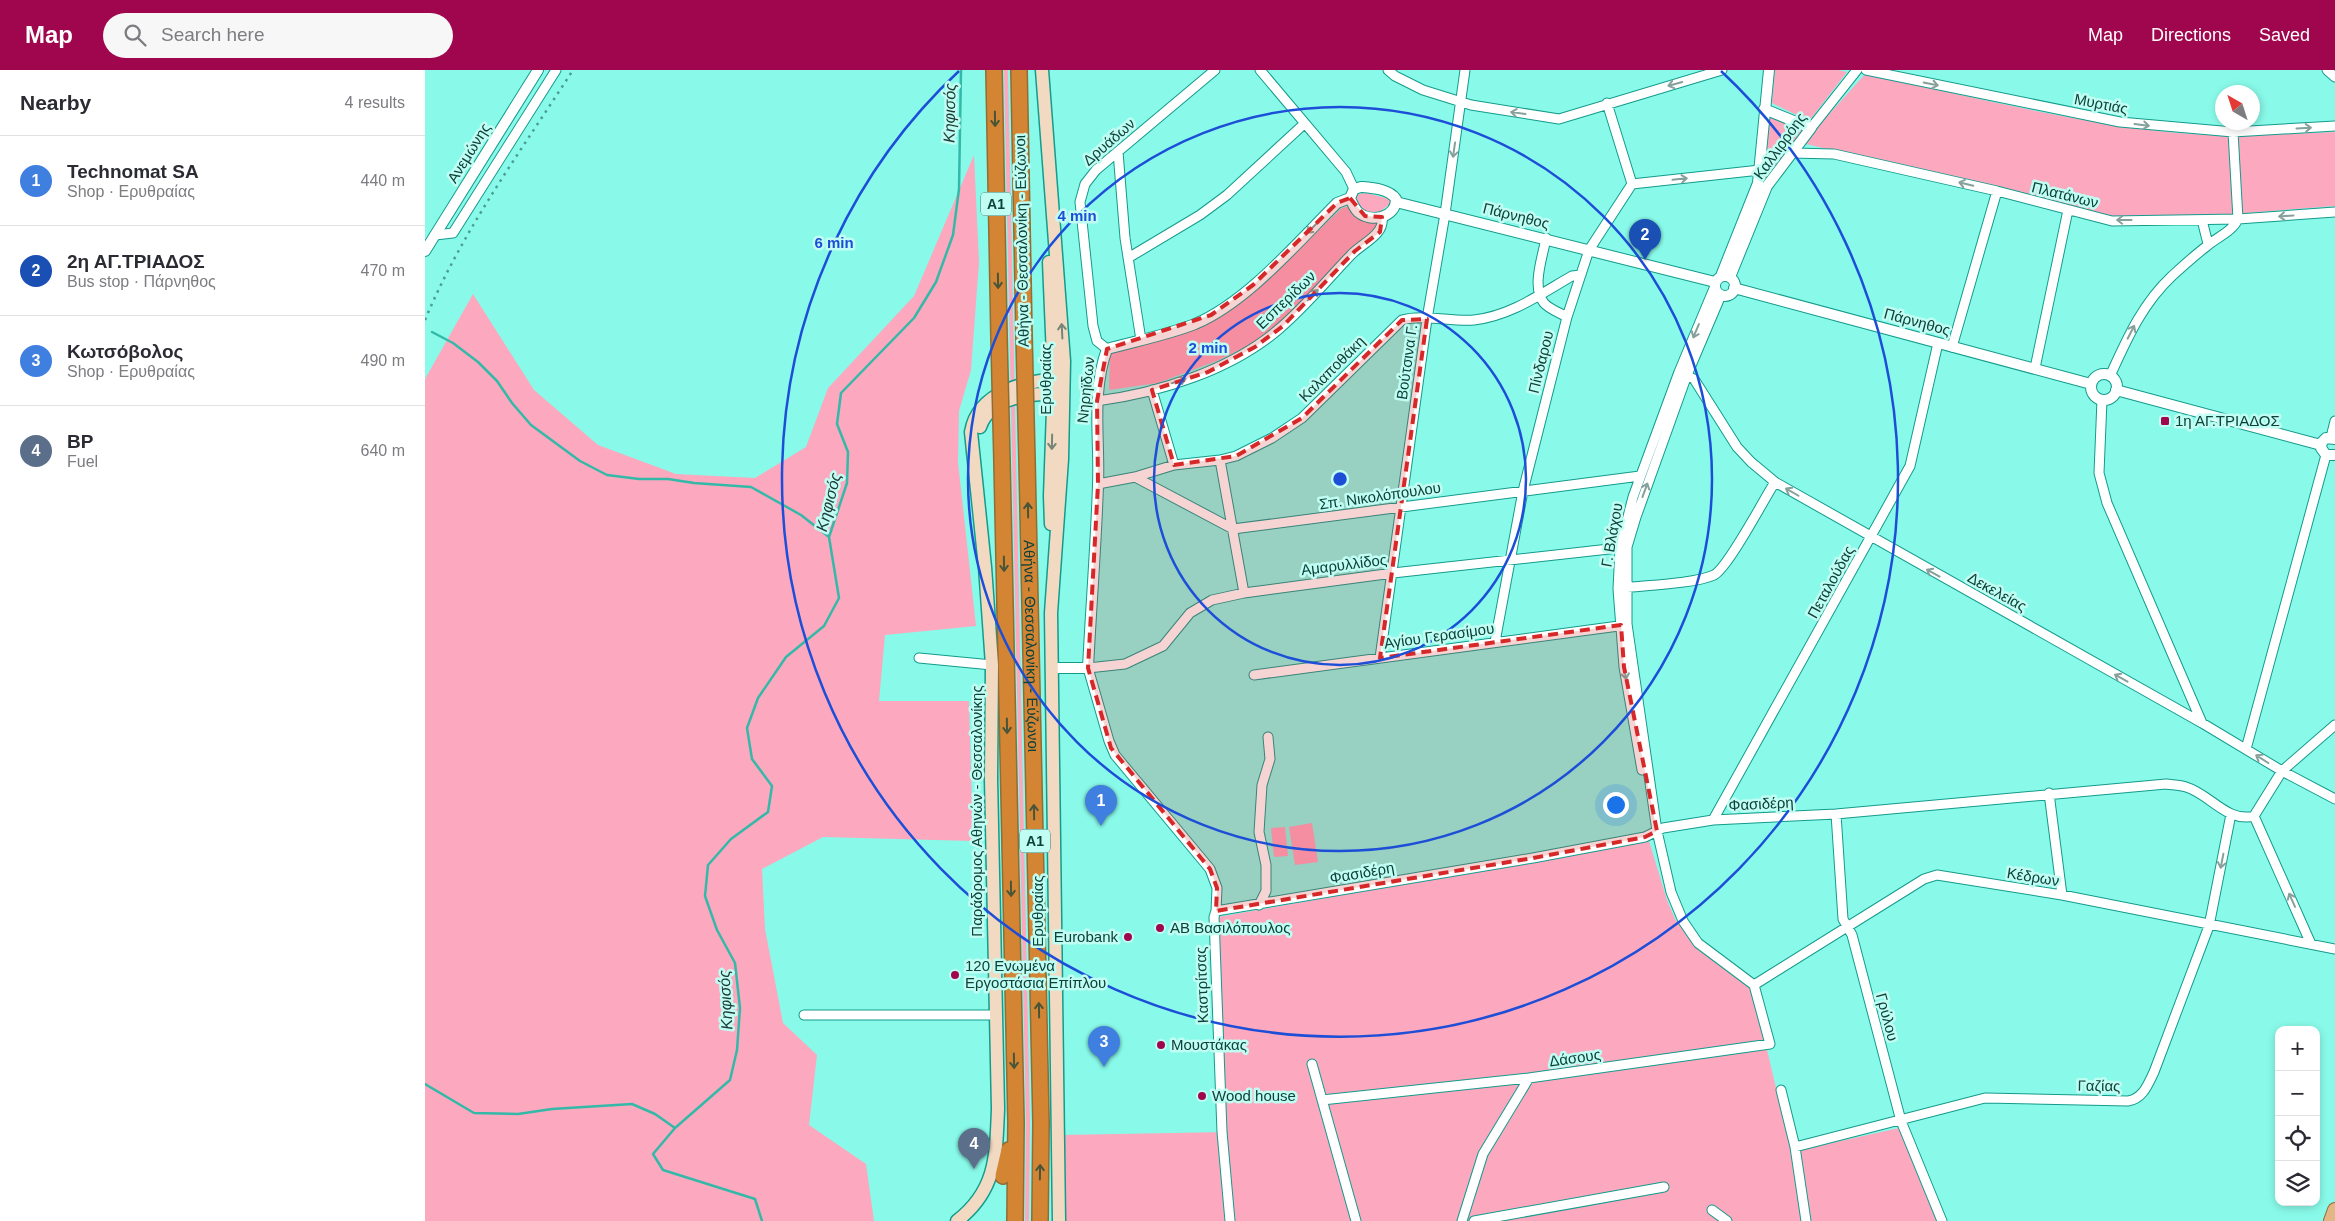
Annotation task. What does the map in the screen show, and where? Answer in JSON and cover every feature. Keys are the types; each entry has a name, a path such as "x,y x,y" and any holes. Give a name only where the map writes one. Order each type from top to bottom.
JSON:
{"highway":[{"name":"Αθήνα - Θεσσαλονίκη - Εύζωνοι","path":"993,70 1016,1122 1015,1221"},
{"name":"Αθήνα - Θεσσαλονίκη - Εύζωνοι","path":"1019,70 1041,1113 1040,1221"},
{"path":"1003,1176 1016,1122"}],"main road":[{"name":"Ερυθραίας","path":"1042,70 1049,187 1060,294 1059,380 1050,496 1053,570 1052,668 1059,1221"},
{"name":"Παράδρομος Αθηνών - Θεσσαλονίκης","path":"957,1221 975,1205 985,1189 995,1160 998,1108 991,779 992,665 977,479 972,452 971,432 978,412 992,398 1007,390 1059,380"},
{"name":"Παράδρομος Αθηνών - Θεσσαλονίκης","path":"977,479 979,433 986,416 996,407 1022,396 1058,393"},
{"path":"2331,1221 2335,1210"}],"street":[{"name":"Ανεμώνης","path":"425,251 538,70"},
{"path":"435,235 453,234 556,70"},
{"name":"Δρυάδων","path":"1107,349 1097,341 1093,326 1080,202 1087,180 1215,70"},
{"path":"1260,70 1303,124 1346,172 1352,194 1357,211 1365,216 1382,217 1391,211 1396,202 1392,195 1379,189 1361,187 1352,194"},
{"path":"1388,70 1395,76 1423,90 1460,102 1559,119 1722,70"},
{"name":"Βούτσινα Γ.","path":"1380,658 1427,319 1445,214 1465,70"},
{"path":"1720,280 1734,288 1730,294 1721,295 1716,291 1720,280 1755,193 1760,170 1764,108 1769,70"},
{"name":"Καλλιρρόης","path":"1720,280 1766,189 1857,70"},
{"name":"Μυρτιάς","path":"1867,70 2120,122 2233,132 2335,126"},
{"path":"2327,70 2335,77"},
{"path":"1607,104 1632,184 1760,170"},
{"path":"1764,108 1811,128"},
{"path":"1128,258 1200,215 1227,195 1303,124"},
{"path":"2110,376 2130,331 2145,306 2170,278 2208,244 2235,226 2238,219 2233,132"},
{"path":"1118,152 1128,258 1141,340"},
{"name":"Πλατάνων","path":"1792,153 1834,154 1997,191 2112,220 2238,219 2335,212"},
{"name":"Πίνδαρου","path":"1495,642 1523,491 1567,317 1589,250 1632,184"},
{"path":"1951,347 1997,191"},
{"name":"Νηρηϊδων","path":"1088,668 1098,484 1097,400 1101,370 1107,349 1195,324 1233,300 1253,285 1337,203 1352,194"},
{"name":"Πάρνηθος","path":"1396,202 1720,280"},
{"path":"2035,368 2068,210"},
{"name":"Εσπερίδων","path":"1097,400 1152,390 1215,368 1250,350 1277,331 1355,251 1380,232 1383,226 1382,217"},
{"path":"2202,220 2208,244"},
{"path":"1546,238 1539,281 1539,295 1547,305 1567,317"},
{"name":"Καλαποθάκη","path":"1098,484 1135,477 1174,465 1220,460 1250,449 1285,430 1302,418 1401,320 1427,319 1447,321 1485,318 1512,309 1572,276 1581,275"},
{"name":"Γ. Βλάχου","path":"1720,280 1633,497 1624,548 1625,676 1649,810 1657,831 1671,892 1690,933 1698,943 1754,985"},
{"name":"Πάρνηθος","path":"1734,288 2091,384"},
{"name":"Γ. Βλάχου","path":"1624,548 1683,373 1721,295"},
{"name":"Πεταλούδας","path":"1713,820 1910,466 1938,343"},
{"name":"Δεκελείας","path":"1683,373 1695,382 1715,415 1744,456 1775,482 1871,538 2202,723 2282,771 2335,799"},
{"path":"2099,375 2110,376 2116,382 2116,390 2111,398 2103,400 2093,394 2091,384 2099,375"},
{"path":"1152,390 1174,465"},
{"path":"2116,390 2321,445"},
{"path":"2103,400 2099,473 2107,503 2202,723"},
{"path":"2246,749 2330,455 2322,451 2321,445 2324,440 2333,438 2335,421"},
{"path":"1220,460 1244,593"},
{"name":"Σπ. Νικολόπουλου","path":"1233,529 1640,476"},
{"path":"1135,477 1233,529"},
{"path":"1623,588 1702,579 1716,574 1727,561 1775,482"},
{"name":"Αμαρυλλίδος","path":"1088,668 1125,664 1163,646 1190,613 1212,600 1244,593 1393,573 1624,548"},
{"name":"Αγίου Γερασίμου","path":"1255,675 1624,625"},
{"path":"919,658 992,665"},
{"path":"1052,668 1088,668"},
{"name":"Καστρίτσας","path":"1088,668 1111,748 1152,801 1210,869 1217,888 1214,917 1222,1132 1230,1221"},
{"path":"2311,944 2254,816 2282,771 2335,725"},
{"path":"1259,905 1266,891 1266,865 1259,832 1262,785 1270,759 1268,737"},
{"name":"Φασιδέρη","path":"1216,911 1570,851 1645,837 1663,828 1713,820 1837,814 2049,793 2166,784 2186,787 2231,814 2242,818 2254,816"},
{"path":"2049,793 2062,895"},
{"name":"Γρύλου","path":"1837,814 1843,921 1852,935 1901,1121 1942,1221"},
{"name":"Γαζίας","path":"1795,1147 1985,1098 2128,1101 2139,1097 2154,1072 2209,926 2231,814"},
{"name":"Κέδρων","path":"1754,985 1933,876 2062,895 2209,926 2335,948"},
{"name":"Δάσους","path":"1322,1100 1529,1078 1770,1044 1754,985"},
{"path":"804,1015 997,1015"},
{"path":"1312,1064 1356,1221"},
{"path":"1462,1221 1483,1154 1529,1078"},
{"path":"1781,1090 1795,1147 1806,1221"},
{"path":"1474,1221 1664,1187"},
{"path":"1712,1210 1727,1221"}],"highlighted area":[{"path":"1350,198 1365,216 1382,217 1380,232 1355,251 1283,326 1255,347 1208,372 1152,390 1174,465 1236,456 1302,418 1402,320 1427,319 1380,658 1621,625 1624,667 1657,831 1645,837 1533,858 1216,911 1217,888 1210,869 1111,748 1088,668 1098,484 1097,401 1107,349 1211,315 1253,285 1337,203"}],"shaded area":[{"path":"1004,70 1008,70 1030,1122 1029,1221 1025,1221 1026,1122"},
{"path":"1775,70 1838,70 1847,72 1809,121 1772,103"},
{"path":"1865,74 2060,116 2179,133 2257,135 2335,132 2335,206 2221,215 2112,217 1806,144 1815,130"},
{"path":"1768,115 1805,130 1766,178 1763,176"},
{"path":"974,155 979,262 971,370 959,411 958,462 976,626 885,635 879,701 969,701 973,841 823,837 762,869 765,929 783,1023 817,1055 809,1125 866,1164 874,1221 425,1221 425,379 473,294 534,390 598,445 676,474 755,478 806,447 828,388 914,296"},
{"path":"1366,193 1390,199 1391,203 1377,214 1369,213 1360,208 1354,198 1359,194"},
{"path":"1350,207 1358,218 1377,221 1375,230 1359,242 1296,307 1261,339 1219,360 1158,383 1109,390 1110,353 1173,336 1272,275 1342,208"},
{"path":"1312,823 1318,862 1295,865 1289,827"},
{"path":"1285,827 1288,856 1274,857 1271,828"},
{"path":"1649,841 1667,900 1675,919 1698,949 1753,990 1791,1152 1899,1128 1937,1221 1062,1221 1062,1135 1227,1132 1218,917"}],"waterway":[{"name":"Κηφισός","path":"762,1221 755,1199 663,1170 653,1154 675,1128 730,1080 737,1050 740,1008 735,963 717,930 705,896 708,865 731,839 768,812 772,786 752,759 747,728 758,698 786,657 824,626 839,598 829,537 847,483 848,452 837,424 841,393 914,318 936,282 953,235 959,189 961,70"},
{"path":"432,332 453,343 478,362 497,381 512,403 531,425 580,461 607,475 751,487 801,515 829,537"},
{"path":"425,1084 474,1113 518,1114 552,1109 632,1104 655,1114 675,1128"}],"railway":[{"path":"425,320 456,255 474,223 573,70"}],"place":[{"name":"2η ΑΓ.ΤΡΙΑΔΟΣ","path":"1645,260"},
{"name":"1η ΑΓ.ΤΡΙΑΔΟΣ","path":"2165,421"},
{"name":"Technomat SA","path":"1101,826"},
{"name":"ΑΒ Βασιλόπουλος","path":"1160,928"},
{"name":"Eurobank","path":"1128,937"},
{"name":"120 Ενωμένα Εργοστάσια Επίπλου","path":"955,975"},
{"name":"Μουστάκας","path":"1161,1045"},
{"name":"Κωτσόβολος","path":"1104,1067"},
{"name":"Wood house","path":"1202,1096"},
{"name":"BP","path":"974,1169"}]}
